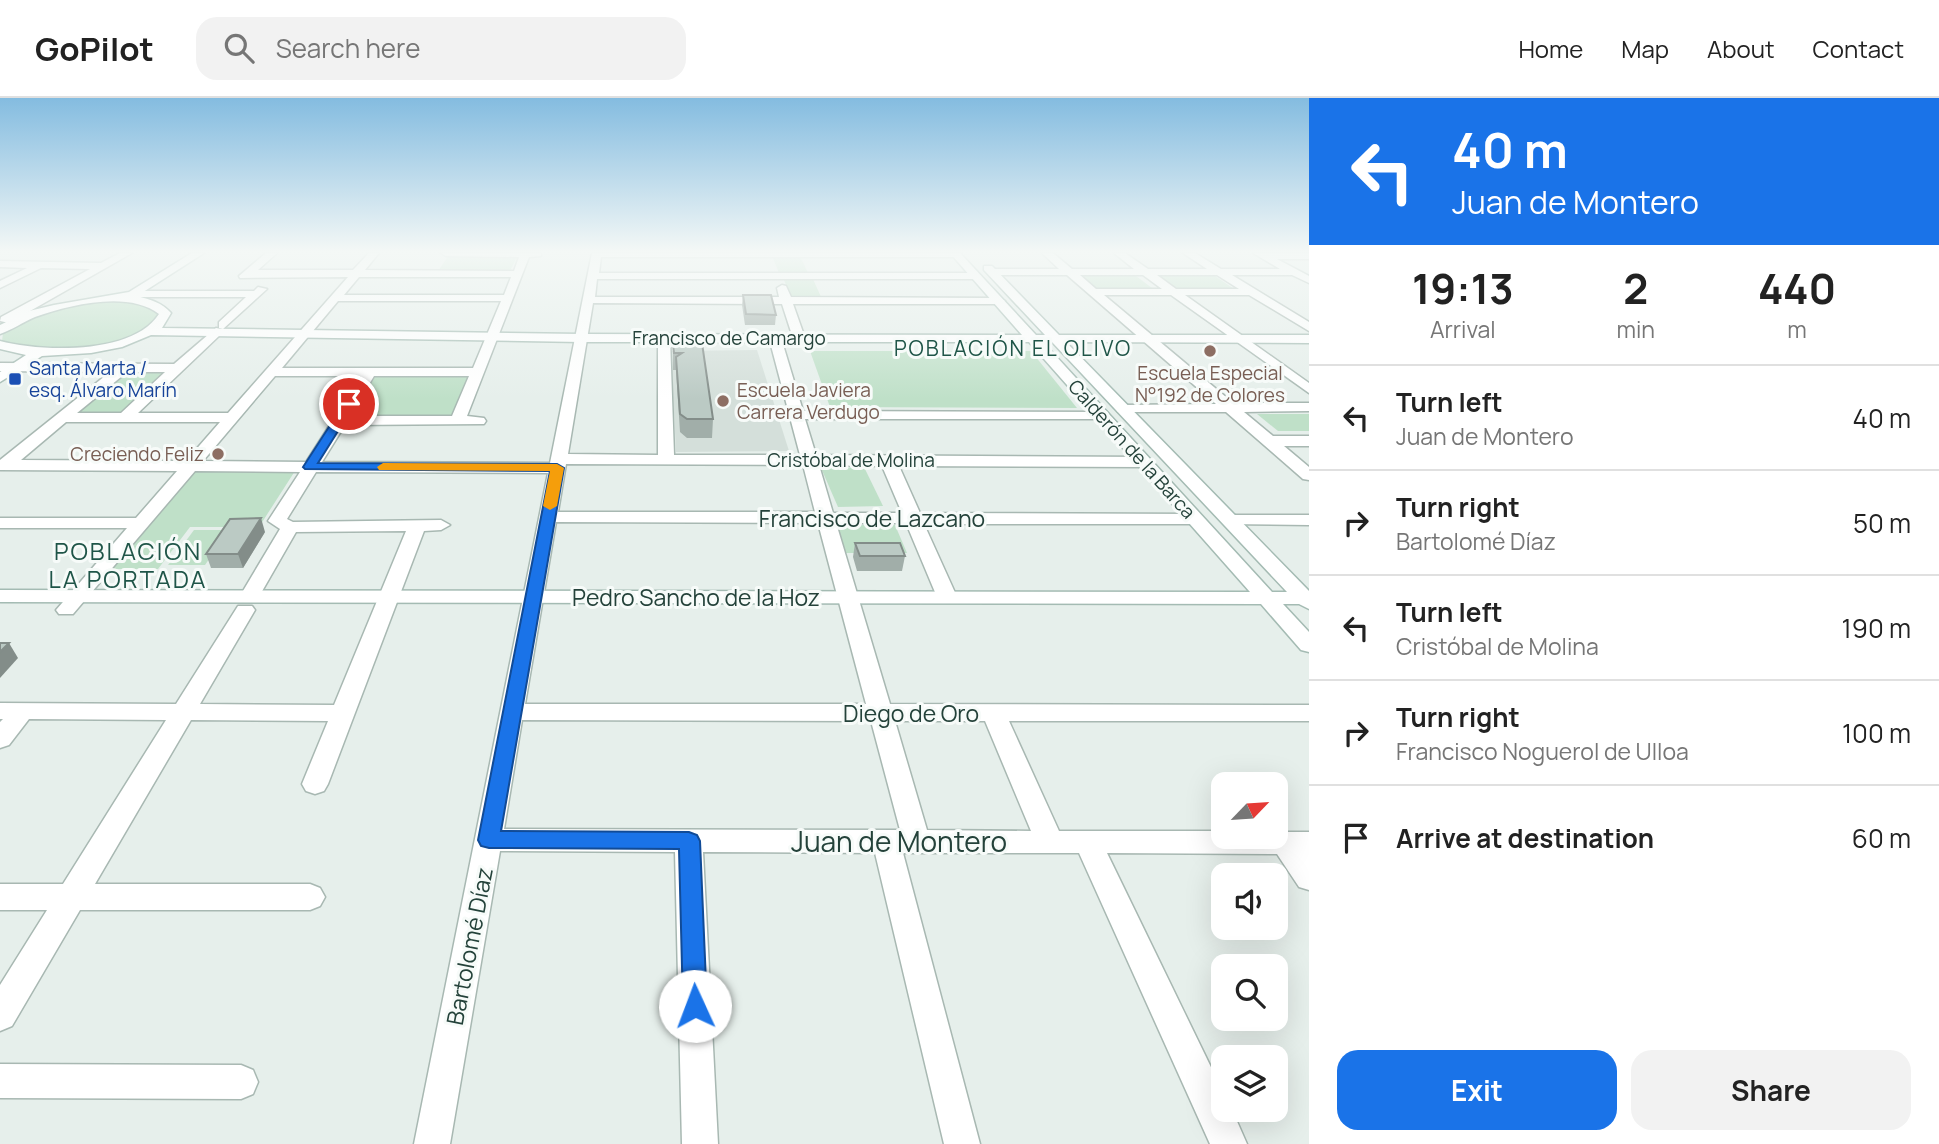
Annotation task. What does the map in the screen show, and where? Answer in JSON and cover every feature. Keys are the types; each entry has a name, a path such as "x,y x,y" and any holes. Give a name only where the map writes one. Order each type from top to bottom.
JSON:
{"street":[{"path":"4,324 42,302"},
{"path":"4,324 53,307 91,302"},
{"path":"149,302 164,309 165,316 155,327"},
{"path":"124,418 248,302"},
{"path":"72,603 332,302"},
{"path":"458,421 507,302"},
{"name":"Bartolomé Díaz","path":"432,1144 588,302"},
{"path":"786,302 797,335"},
{"name":"Calderón de la Barca","path":"1000,302 1309,645"},
{"name":"Calderón de la Barca","path":"1017,302 1308,603"},
{"path":"1105,302 1309,475"},
{"path":"1188,302 1309,389"},
{"path":"1267,302 1309,329"},
{"name":"Francisco de Camargo","path":"0,345 16,351 38,353 99,347 155,327 582,335 1234,335 1309,339"},
{"name":"Francisco de Camargo","path":"1234,335 1309,329"},
{"name":"Francisco de Camargo","path":"582,335 664,338 775,338 797,335"},
{"path":"664,338 666,460"},
{"path":"775,338 880,713 901,841 962,1144"},
{"path":"0,377 38,353"},
{"path":"0,367 177,368"},
{"path":"3,466 123,368"},
{"path":"272,372 478,372"},
{"path":"370,372 276,518 281,525 290,527 441,525"},
{"path":"1123,409 1309,408"},
{"path":"796,415 1102,415"},
{"path":"62,418 232,417"},
{"path":"339,420 479,421"},
{"path":"1269,441 1309,441"},
{"name":"Cristóbal de Molina","path":"3,466 309,467 666,460 1144,461"},
{"path":"888,460 947,597"},
{"name":"Francisco de Lazcano","path":"548,517 1195,519"},
{"path":"1230,520 1309,520"},
{"path":"0,523 141,523"},
{"path":"315,784 417,525"},
{"path":"0,1015 184,712 290,527"},
{"name":"Pedro Sancho de la Hoz","path":"0,596 72,603 1308,603"},
{"name":"Pedro Sancho de la Hoz","path":"849,604 947,597 1273,605"},
{"name":"Pedro Sancho de la Hoz","path":"0,610 72,603"},
{"path":"0,739 12,711 342,713"},
{"name":"Diego de Oro","path":"512,712 1309,713"},
{"path":"994,713 1050,842"},
{"name":"Juan de Montero","path":"489,840 1297,843"},
{"path":"689,841 700,1144"},
{"path":"1088,842 1228,1144"},
{"path":"1297,843 1309,878"},
{"path":"0,897 310,897"},
{"path":"0,1081 241,1082"}],"shaded area":[{"name":"Escuela Javiera Carrera Verdugo","path":"757,350 789,451 676,452 671,351"}],"green space":[{"path":"84,303 142,303 159,312 159,315 152,324 128,338 85,349 46,351 6,345 2,341 3,333 33,315"},
{"path":"810,351 1031,351 1077,408 830,407"},
{"path":"127,372 167,372 119,415 75,415"},
{"path":"376,375 469,375 451,418 350,418"},
{"path":"1257,414 1309,414 1309,431 1278,431"},
{"path":"864,467 883,506 838,507 821,468"},
{"path":"295,471 259,527 190,527 158,569 111,569 192,472"},
{"path":"837,525 895,525 907,553 845,553"},
{"path":"194,530 229,530 205,565 168,565"}],"building":[{"path":"744,302 773,302 776,315 746,314"},
{"path":"697,339 702,343 713,419 687,419 680,414 676,357 682,353 674,353 673,344"},
{"path":"261,518 238,554 206,554 230,519"},
{"path":"855,543 900,543 905,556 860,556"},
{"path":"0,643 9,643 0,652"}],"slow traffic":[{"path":"383,467 557,468 550,506"}],"place":[{"name":"Escuela Especial N°192 de Colores","path":"1210,351"},
{"name":"Santa Marta / esq. Álvaro Marín","path":"15,379"},
{"name":"Escuela Javiera Carrera Verdugo","path":"723,401"},
{"name":"Creciendo Feliz","path":"218,454"}],"district":[{"name":"POBLACIÓN EL OLIVO","path":"1013,348"},
{"name":"POBLACIÓN LA PORTADA","path":"128,564"}],"route":[{"path":"349,404 309,467 557,468 489,840 689,841 695,1006"}]}
